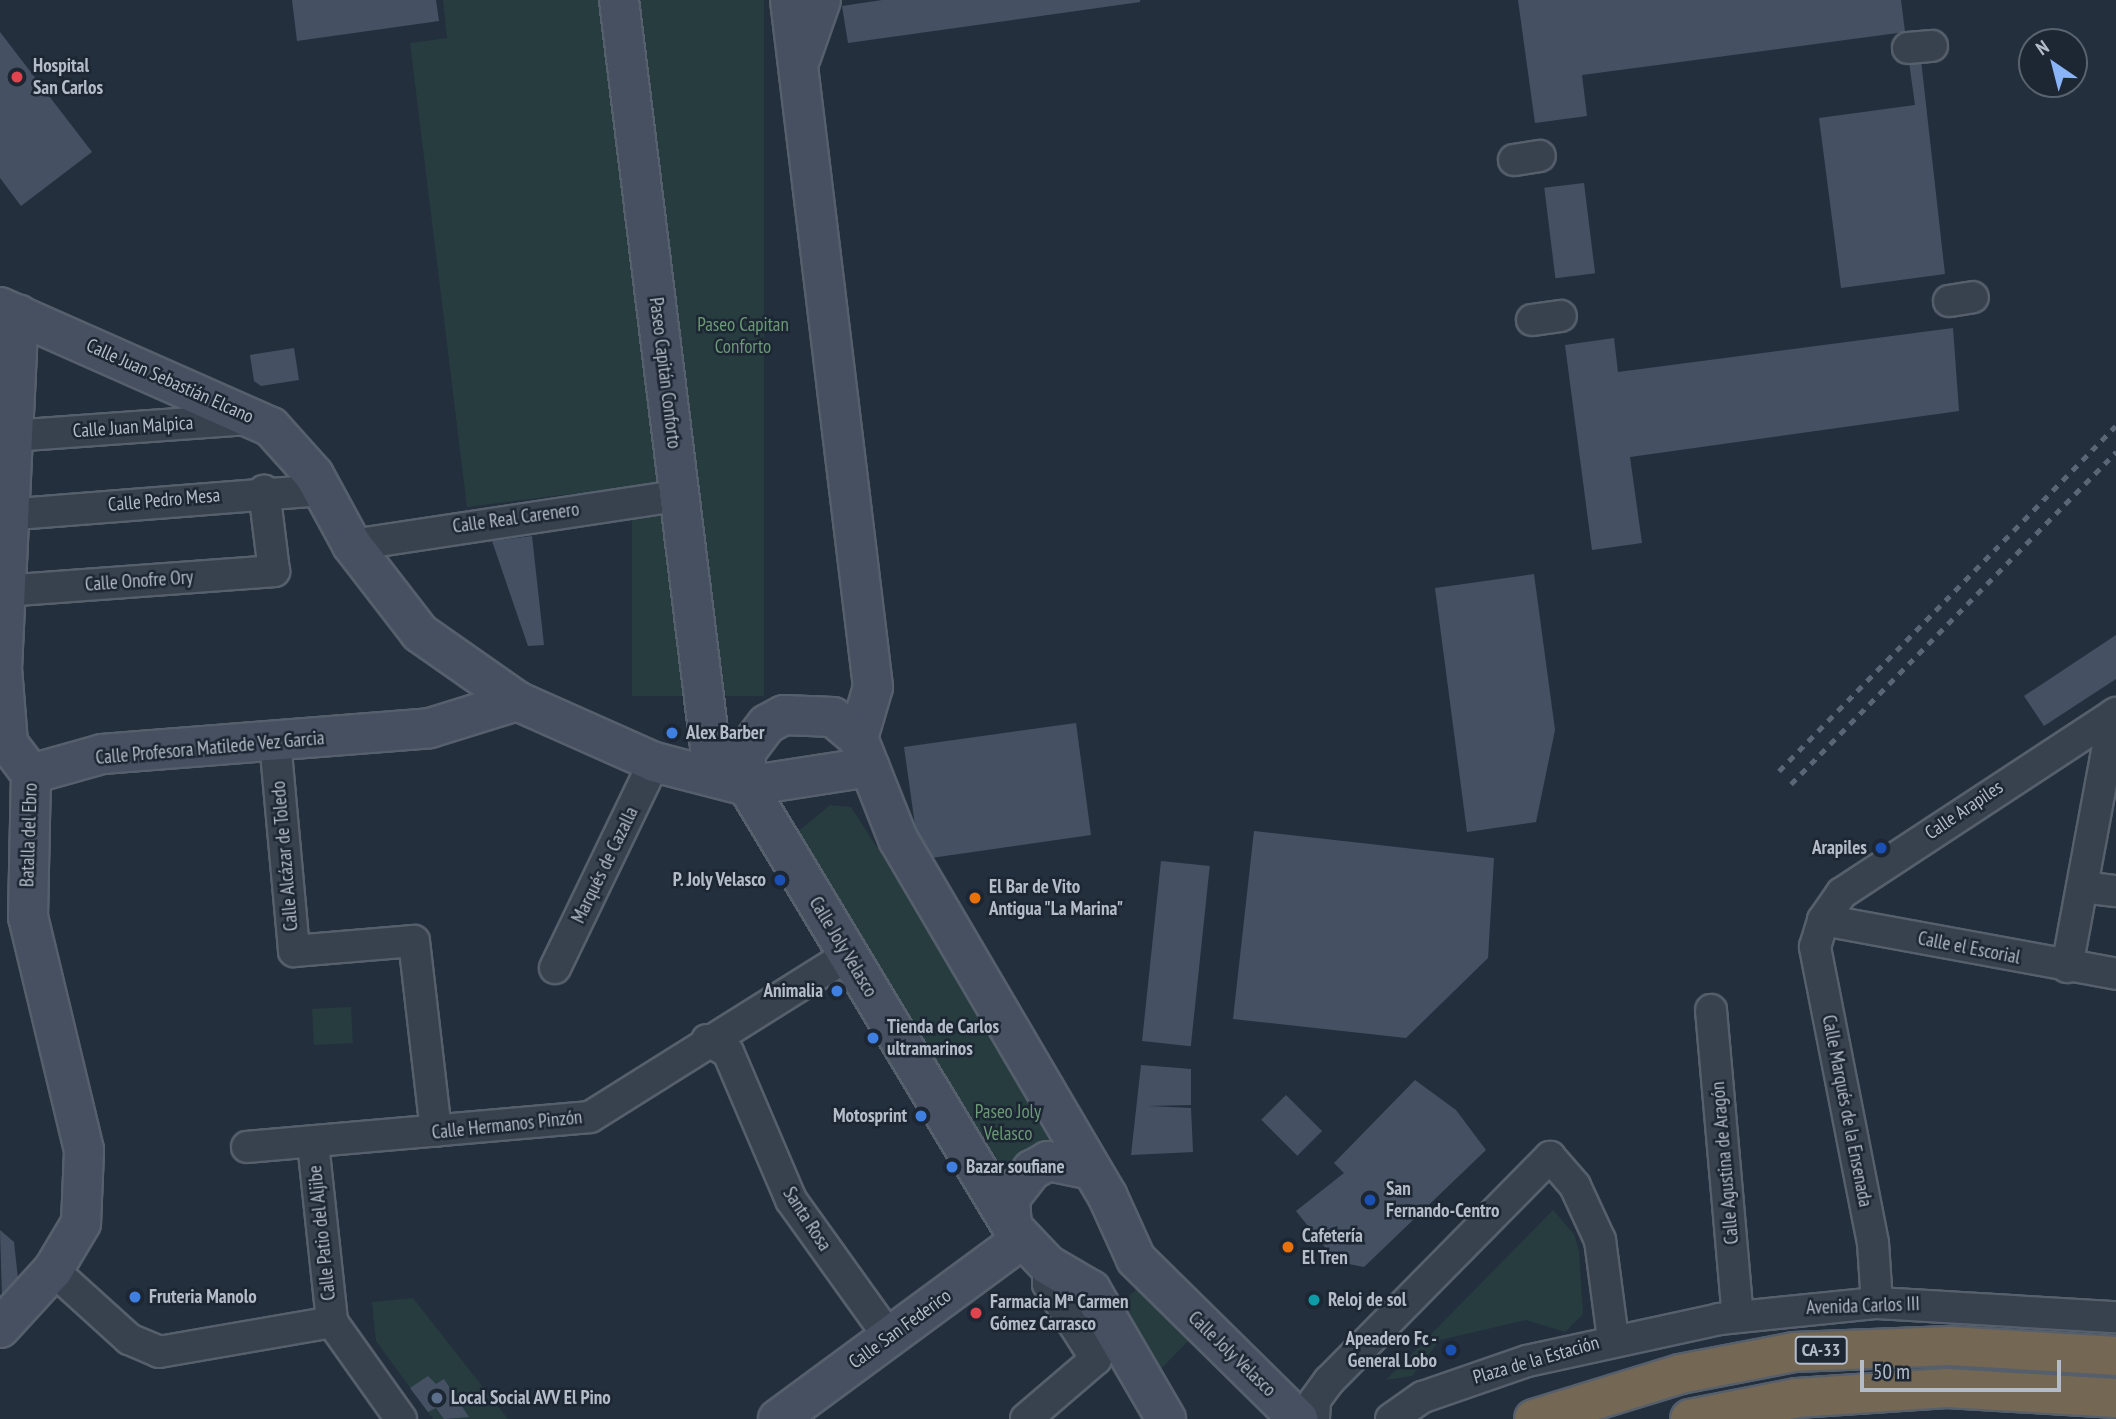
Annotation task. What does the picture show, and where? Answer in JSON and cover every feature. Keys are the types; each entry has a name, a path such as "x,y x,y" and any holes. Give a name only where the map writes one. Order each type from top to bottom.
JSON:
{"highway":[{"name":"CA-33","path":"1534,1419 1680,1374 1794,1352 1949,1346 2116,1356"},
{"path":"1690,1419 1797,1398 1947,1388 2116,1398"}],"street":[{"name":"Paseo Capitán Conforto","path":"619,0 710,746"},
{"path":"790,0 800,58 873,687 864,753"},
{"path":"800,58 821,0"},
{"name":"Calle Juan Sebastián Elcano","path":"9,310 254,419 294,450 323,490 352,545 437,649 517,701 654,762 747,786"},
{"name":"Batalla del Ebro","path":"0,1328 53,1270 81,1223 84,1150 28,917 31,774 8,743 1,628 11,436 9,310"},
{"path":"1532,320 1561,316"},
{"name":"Calle Juan Malpica","path":"11,436 254,419"},
{"name":"Calle Pedro Mesa","path":"5,515 264,491 323,490"},
{"name":"Calle Onofre Ory","path":"3,591 274,571 264,491"},
{"name":"Calle Real Carenero","path":"352,545 681,495"},
{"name":"Calle Profesora Matilede Vez Garcia","path":"31,774 102,754 430,728 517,701"},
{"path":"2067,967 2115,713"},
{"name":"Calle Arapiles","path":"1823,920 1842,893 2115,713"},
{"path":"864,753 747,786 745,752 767,724 784,715 833,717 864,753 898,839 1091,1170"},
{"name":"Calle Alcázar de Toledo","path":"275,741 294,951 414,941 436,1131"},
{"name":"Calle Joly Velasco","path":"710,746 747,786 848,955 1027,1243"},
{"name":"Marqués de Cazalla","path":"555,968 654,762"},
{"path":"2082,887 2116,891"},
{"name":"Calle el Escorial","path":"1823,920 2116,974"},
{"name":"Calle Marqués de la Ensenada","path":"1823,920 1815,947 1873,1243 1877,1303"},
{"name":"Calle Hermanos Pinzón","path":"247,1147 590,1117 717,1046 848,955"},
{"name":"Calle Agustina de Aragón","path":"1711,1010 1738,1317"},
{"name":"Santa Rosa","path":"717,1046 791,1200 889,1337"},
{"name":"Calle Patio del Aljibe","path":"313,1143 332,1322"},
{"name":"Plaza de la Estación","path":"1314,1419 1315,1400 1329,1381 1550,1157 1575,1186 1601,1240 1613,1339 1369,1419"},
{"path":"1033,1414 1096,1359 1048,1284 1027,1243 1010,1199 1031,1170 1067,1161 1091,1170"},
{"name":"Calle Joly Velasco","path":"1091,1170 1136,1259 1298,1419"},
{"path":"1027,1243 1091,1290 1167,1419"},
{"name":"Calle San Federico","path":"778,1419 889,1337 1027,1243"},
{"path":"1091,1290 1136,1259"},
{"path":"53,1270 129,1339 159,1352 332,1322 401,1419"},
{"name":"Avenida Carlos III","path":"1613,1339 1738,1317 1877,1303 2116,1317"}],"green space":[{"path":"443,0 607,0 666,482 467,507 410,43 447,38"},
{"name":"Paseo Capitan Conforto","path":"632,0 764,0 764,696 632,696"},
{"name":"Paseo Joly Velasco","path":"830,805 851,807 1059,1130 1057,1144 1000,1177 794,835"},
{"path":"351,1007 353,1043 314,1045 312,1009"},
{"path":"1553,1210 1574,1234 1579,1251 1583,1314 1565,1332 1526,1320 1440,1340 1412,1376 1386,1380"},
{"path":"1139,1287 1191,1338 1156,1374 1118,1305"},
{"path":"413,1298 508,1419 433,1419 376,1341 372,1302"}],"building":[{"path":"292,0 436,0 439,21 297,41"},
{"path":"882,0 1140,2 848,43 842,6"},
{"path":"1518,0 1901,0 1905,32 1582,75 1587,116 1535,123"},
{"name":"Hospital San Carlos","path":"0,32 92,152 21,206 0,178"},
{"path":"1921,60 1945,274 1841,288 1819,118 1915,105 1909,62"},
{"path":"1584,183 1595,273 1555,278 1544,188"},
{"path":"1953,328 1959,411 1630,457 1642,543 1592,550 1565,345 1614,338 1618,372"},
{"path":"294,348 299,380 261,386 254,381 250,355"},
{"path":"532,536 544,645 528,646 492,541"},
{"path":"1534,574 1555,730 1536,822 1467,832 1435,588"},
{"path":"2116,635 2116,679 2044,726 2024,696"},
{"path":"1076,723 1091,835 931,858 916,832 904,747"},
{"path":"1254,831 1494,858 1488,958 1406,1038 1233,1019"},
{"path":"1161,861 1210,866 1191,1046 1142,1041"},
{"path":"1141,1065 1191,1069 1191,1105 1148,1106 1191,1108 1193,1152 1131,1155"},
{"path":"1415,1080 1456,1110 1486,1150 1364,1267 1349,1264 1332,1256 1296,1211 1344,1173 1334,1163"},
{"path":"1286,1095 1322,1131 1297,1156 1261,1120"},
{"path":"0,1230 14,1242 18,1279 2,1296"},
{"name":"Local Social AVV El Pino","path":"428,1376 436,1384 444,1379 469,1417 444,1419 436,1408 428,1412 410,1388"}],"railway":[{"path":"1779,771 2116,426"},
{"path":"1791,784 2116,452"}],"place":[{"name":"Hospital San Carlos","path":"17,77"},
{"name":"Alex Barber","path":"672,733"},
{"name":"Arapiles","path":"1881,848"},
{"name":"P. Joly Velasco","path":"780,880"},
{"name":"El Bar de Vito Antigua \"La Marina\"","path":"975,898"},
{"name":"Animalia","path":"837,991"},
{"name":"Tienda de Carlos ultramarinos","path":"873,1038"},
{"name":"Motosprint","path":"921,1116"},
{"name":"Bazar soufiane","path":"952,1167"},
{"name":"San Fernando-Centro","path":"1370,1200"},
{"name":"Cafetería El Tren","path":"1288,1247"},
{"name":"Fruteria Manolo","path":"135,1297"},
{"name":"Reloj de sol","path":"1314,1300"},
{"name":"Farmacia Mª Carmen Gómez Carrasco","path":"976,1313"},
{"name":"Apeadero Fc - General Lobo","path":"1451,1350"},
{"name":"Local Social AVV El Pino","path":"437,1398"}]}
